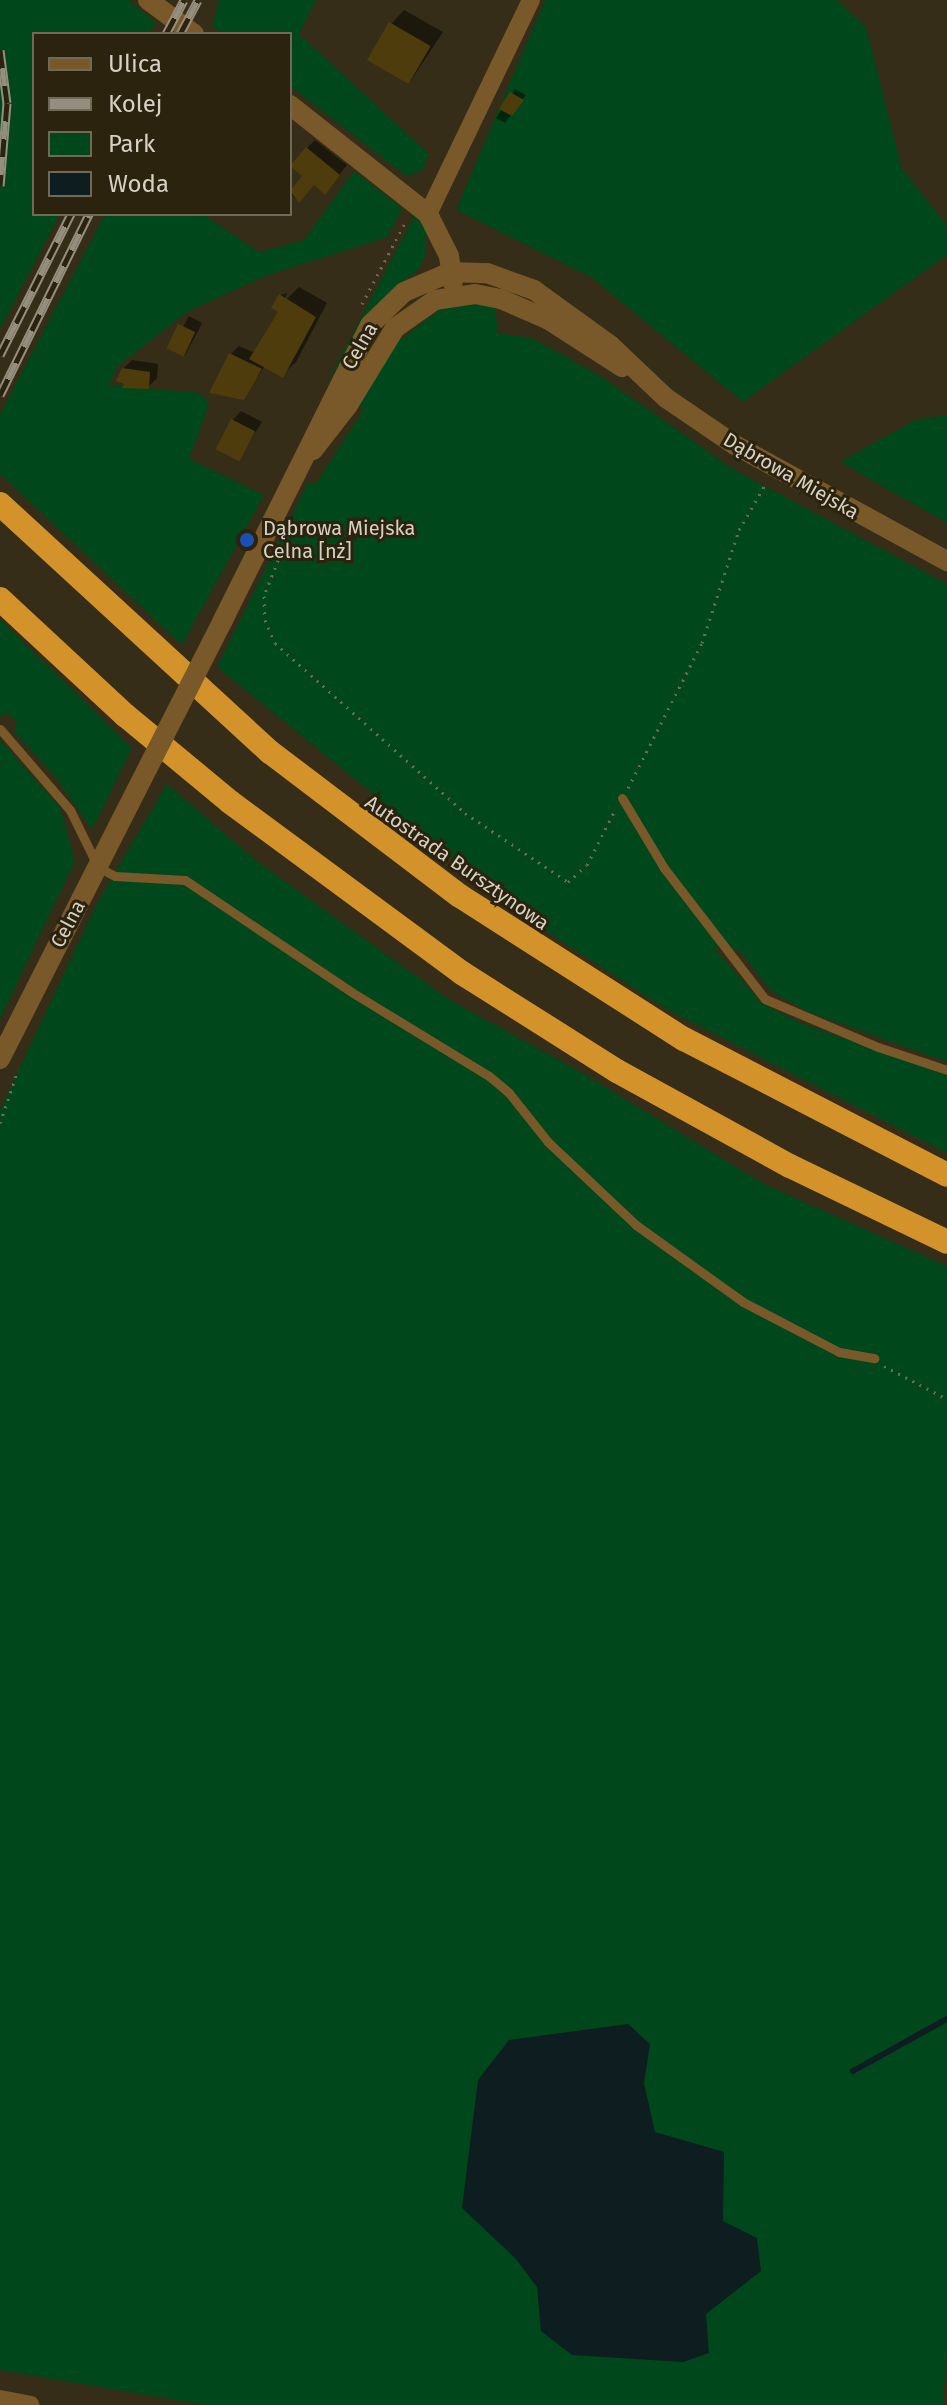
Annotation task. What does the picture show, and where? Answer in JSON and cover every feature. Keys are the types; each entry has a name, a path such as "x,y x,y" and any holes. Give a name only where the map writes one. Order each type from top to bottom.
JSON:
{"highway":[{"name":"Autostrada Bursztynowa","path":"0,504 270,752 460,896 684,1039 947,1175"},
{"path":"0,599 125,715 230,802 449,964 617,1071 790,1166 947,1242"}],"street":[{"path":"148,0 191,32"},
{"path":"428,214 531,0"},
{"path":"292,107 428,214 451,272 454,295"},
{"name":"Dąbrowa Miejska","path":"451,272 487,273 534,290 610,345 643,379"},
{"name":"Celna","path":"0,1059 281,508 307,456 319,422 370,325 404,292 451,272"},
{"name":"Dąbrowa Miejska","path":"454,295 475,294 528,309 643,379 775,470 947,561"},
{"name":"Celna","path":"307,456 348,405 395,328 435,300 454,295"},
{"path":"0,2399 30,2405"}],"lane":[{"path":"0,729 70,810 98,867 115,876 185,880 353,993 489,1076 509,1093 548,1142 636,1225 743,1302 839,1352 874,1358"},
{"path":"622,798 664,868 765,999 947,1070"}],"path":[{"path":"281,508 294,522 266,587 269,632 287,657 387,748 476,821 568,882 587,865 702,643 739,530 775,470"},
{"path":"874,1358 900,1379 947,1399"}],"green space":[{"path":"0,0 128,0 156,22 151,32 32,32 32,216 59,216 0,329"},
{"path":"219,0 316,0 299,34 429,154 422,171 406,176 292,88 292,32 220,32 212,26"},
{"path":"545,0 837,0 866,27 902,169 947,225 947,255 743,402 591,277 456,210"},
{"path":"354,171 402,208 388,237 265,276 187,312 118,366 109,385 201,393 209,405 189,459 264,495 182,645 0,474 0,414 104,216 206,216 259,252 304,240"},
{"path":"415,215 426,231 426,254 419,269 372,308 321,394"},
{"path":"470,302 495,305 498,333 532,338 602,377 733,469 947,584 947,1062 806,1011 770,990 740,951 713,947 762,1003 803,1024 947,1074 947,1153 668,1010 527,919 217,667 308,482 315,485 364,409 356,405 396,343 443,307"},
{"path":"947,415 947,523 840,462 915,420"},
{"path":"0,619 132,748 92,830 54,775 14,732 17,721 6,713 0,717"},
{"path":"0,740 60,807 75,861 0,1019"},
{"path":"167,784 254,859 448,999 579,1071 764,1184 947,1266 947,2348 943,2405 205,2405 0,2370 0,1110 97,903"}],"water":[{"path":"628,2024 650,2044 644,2083 655,2132 724,2152 723,2221 757,2238 761,2271 706,2314 709,2353 683,2362 572,2355 541,2331 537,2287 515,2258 462,2208 478,2080 509,2040"}],"building":[{"path":"389,22 431,46 409,84 367,60"},
{"path":"510,92 524,100 512,116 499,109"},
{"path":"306,147 340,175 325,195 314,185 299,203 292,188 302,176 292,168"},
{"path":"279,294 316,317 283,378 249,359 278,312 271,308"},
{"path":"178,324 195,332 184,357 167,348"},
{"path":"229,353 262,369 244,400 209,393"},
{"path":"122,368 150,372 149,389 122,388 124,384 116,381"},
{"path":"231,419 255,431 240,462 216,449"}],"waterway":[{"path":"853,2071 947,2019"}],"railway":[{"path":"167,32 184,0"},
{"path":"181,32 198,0"},
{"path":"0,50 7,103 0,186"},
{"path":"0,355 70,216"},
{"path":"0,395 88,216"}],"place":[{"name":"Dąbrowa Miejska Celna [nż]","path":"247,540"}]}
